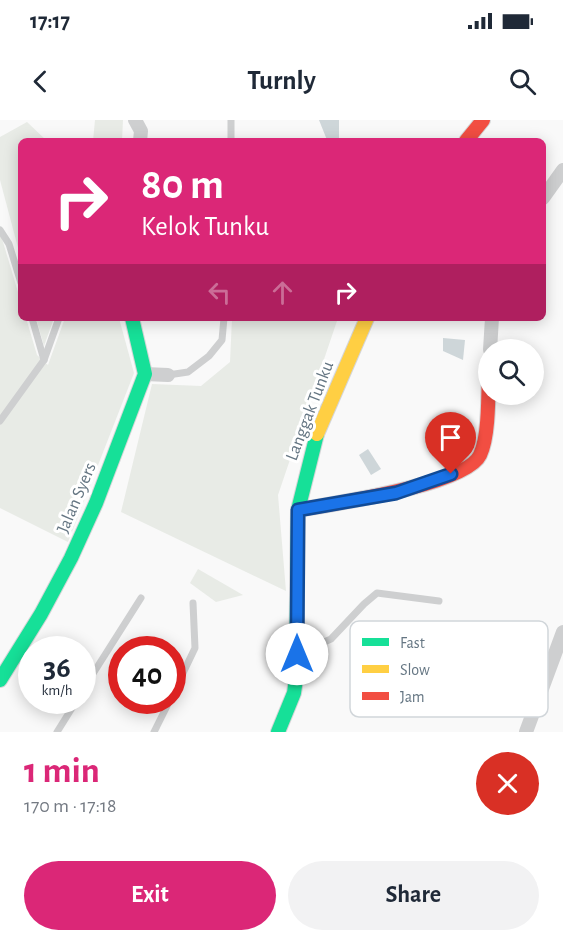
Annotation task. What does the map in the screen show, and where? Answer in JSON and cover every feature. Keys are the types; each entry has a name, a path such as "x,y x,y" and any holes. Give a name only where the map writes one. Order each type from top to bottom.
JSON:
{"street":[{"path":"468,138 483,120"},
{"path":"546,194 563,170"},
{"path":"133,321 145,374 168,375"},
{"name":"Langgak Tunku","path":"278,732 294,693 297,654 298,510 314,442 366,321"},
{"path":"491,339 492,321"},
{"name":"Jalan Syers","path":"0,680 41,614 71,558 96,503 145,374"},
{"path":"298,510 396,493 466,469 480,456 485,435 487,405"},
{"path":"548,673 563,632"},
{"path":"526,732 532,717"}],"lane":[{"path":"231,120 231,138"},
{"path":"0,230 9,244 18,273"},
{"path":"33,321 44,360"},
{"path":"0,421 44,360 58,321"},
{"path":"168,375 188,372 200,365 222,339 224,321"},
{"path":"297,654 331,639 377,593 439,600"},
{"path":"96,669 141,598"},
{"path":"186,667 195,648 193,603"},
{"path":"57,732 68,714"},
{"path":"154,732 163,714"}],"shaded area":[{"path":"95,120 123,120 122,138 93,138"},
{"path":"319,120 339,120 339,138 326,138"},
{"path":"27,122 44,138 18,138 18,248 0,180 0,137"},
{"path":"0,232 18,292 18,321 27,321 37,355 48,365 64,321 120,321 134,373 68,542 0,508"},
{"path":"37,321 53,321 44,346"},
{"path":"232,321 337,321 278,495 286,591 121,512 152,384 201,386 230,362"},
{"path":"443,338 465,340 463,360 443,351"},
{"path":"368,449 381,469 371,475 359,455"},
{"path":"198,569 243,595 216,602 190,583"}],"traffic: fast":[{"path":"0,680 41,614 71,558 96,503 145,374 133,321"},
{"path":"278,732 294,693 296,679 298,510 317,434"}],"traffic: slow":[{"path":"317,434 366,321"}],"traffic: jam":[{"path":"468,138 483,120"},
{"path":"298,510 396,492 425,484 470,466 480,455 483,446 488,405"}],"route":[{"path":"297,654 298,510 396,493 451,474"}]}
